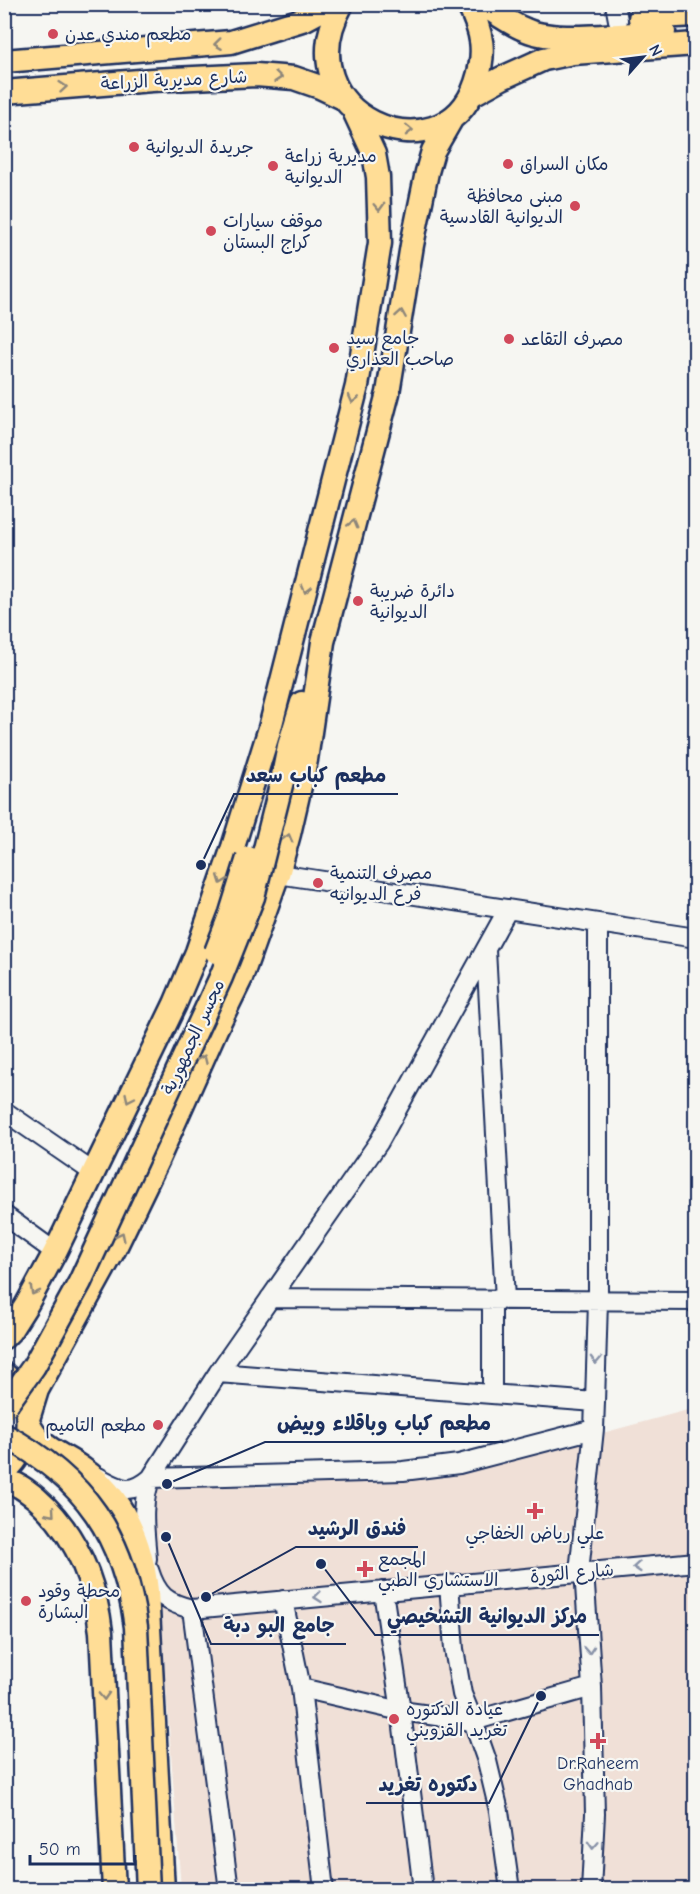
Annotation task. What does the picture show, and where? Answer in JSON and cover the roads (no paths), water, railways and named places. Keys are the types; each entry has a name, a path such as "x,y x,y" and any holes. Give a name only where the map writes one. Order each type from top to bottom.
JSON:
{"main road":[{"name":"شارع مديرية الزراعة","path":"4,61 231,42 306,19 333,4"},
{"path":"4,1337 27,1304 55,1252 175,1004 197,952 233,847 270,728 287,663 357,386 380,243 378,177 374,154 332,77 328,56 330,36 342,4"},
{"path":"163,1890 147,1591 138,1545 125,1516 108,1490 81,1467 41,1442 33,1433 28,1421 37,1390 114,1250 158,1160 216,1029 242,978 278,874 306,760 323,642 388,393 412,245 427,172 433,151 452,118 471,95 480,70 483,47 468,4"},
{"path":"482,4 526,30 562,37 696,15"},
{"path":"471,95 544,59 573,53 621,27 696,30"},
{"path":"621,27 696,44"},
{"path":"515,72 546,66 696,58"},
{"name":"شارع مديرية الزراعة","path":"4,92 152,80 256,75 294,78 320,87 371,122 388,128 409,131 424,130 452,118"},
{"name":"مجسر الجمهورية","path":"4,1382 32,1341 73,1265 193,1006 237,895 323,642"},
{"name":"مجسر الجمهورية","path":"4,1408 34,1366 80,1282 221,977 253,897 275,780 287,663"},
{"path":"4,1374 17,1386 23,1396 28,1421 28,1433 21,1453 4,1472"},
{"path":"4,1434 43,1457 77,1489 105,1527 122,1564 136,1628 148,1890"},
{"path":"4,1450 44,1478 70,1504 92,1533 114,1582 122,1617 136,1890"},
{"path":"4,1480 14,1482 29,1492 44,1505 65,1530 83,1563 94,1592 101,1632 114,1890"}],"street":[{"path":"278,874 696,938"},
{"path":"147,1591 148,1565 144,1504 146,1489 151,1478 218,1373 379,1142 508,909"},
{"path":"591,1890 595,1814 592,1687 581,1571 594,1429 598,1301 598,923"},
{"path":"486,950 498,1300 492,1394"},
{"path":"4,1111 94,1173"},
{"path":"4,1215 55,1252"},
{"path":"270,1299 696,1301"},
{"path":"218,1373 595,1402"},
{"path":"81,1467 123,1489 135,1489 151,1478 403,1471 459,1464 594,1429"},
{"path":"138,1545 148,1565"},
{"name":"شارع الثورة","path":"148,1565 153,1582 161,1595 176,1605 192,1608 696,1562"},
{"path":"449,1584 454,1649 462,1694 487,1761 499,1810 510,1890"},
{"path":"383,1591 401,1711 423,1890"},
{"path":"283,1600 301,1688 324,1890"},
{"path":"192,1608 229,1890"},
{"path":"301,1688 401,1711 473,1721 592,1687"}],"place":[{"name":"مطعم مندي عدن","path":"53,34"},
{"name":"جريدة الديوانية","path":"134,147"},
{"name":"مكان السراق","path":"508,164"},
{"name":"مديرية زراعة الديوانية","path":"273,166"},
{"name":"مبنى محافظة الديوانية القادسية","path":"575,206"},
{"name":"موقف سيارات كراج البستان","path":"211,231"},
{"name":"مصرف التقاعد","path":"509,339"},
{"name":"جامع سيد صاحب العذاري","path":"334,348"},
{"name":"دائرة ضريبة الديوانية","path":"358,601"},
{"name":"مطعم كباب سعد","path":"201,865"},
{"name":"مصرف التنمية فرع الديوانيه","path":"318,883"},
{"name":"مطعم التاميم","path":"158,1425"},
{"name":"مطعم كباب وباقلاء وبيض","path":"167,1484"},
{"name":"علي رياض الخفاجي","path":"535,1511"},
{"name":"جامع البو دبة","path":"166,1537"},
{"name":"مركز الديوانية التشخيصي","path":"321,1564"},
{"name":"المجمع الاستشاري الطبي","path":"365,1569"},
{"name":"فندق الرشيد","path":"206,1597"},
{"name":"محطة وقود البشارة","path":"26,1601"},
{"name":"دكتوره تغريد","path":"541,1696"},
{"name":"عيادة الدكتوره تغريد القزويني","path":"394,1719"},
{"name":"Dr.Raheem Ghadhab","path":"598,1741"}]}
